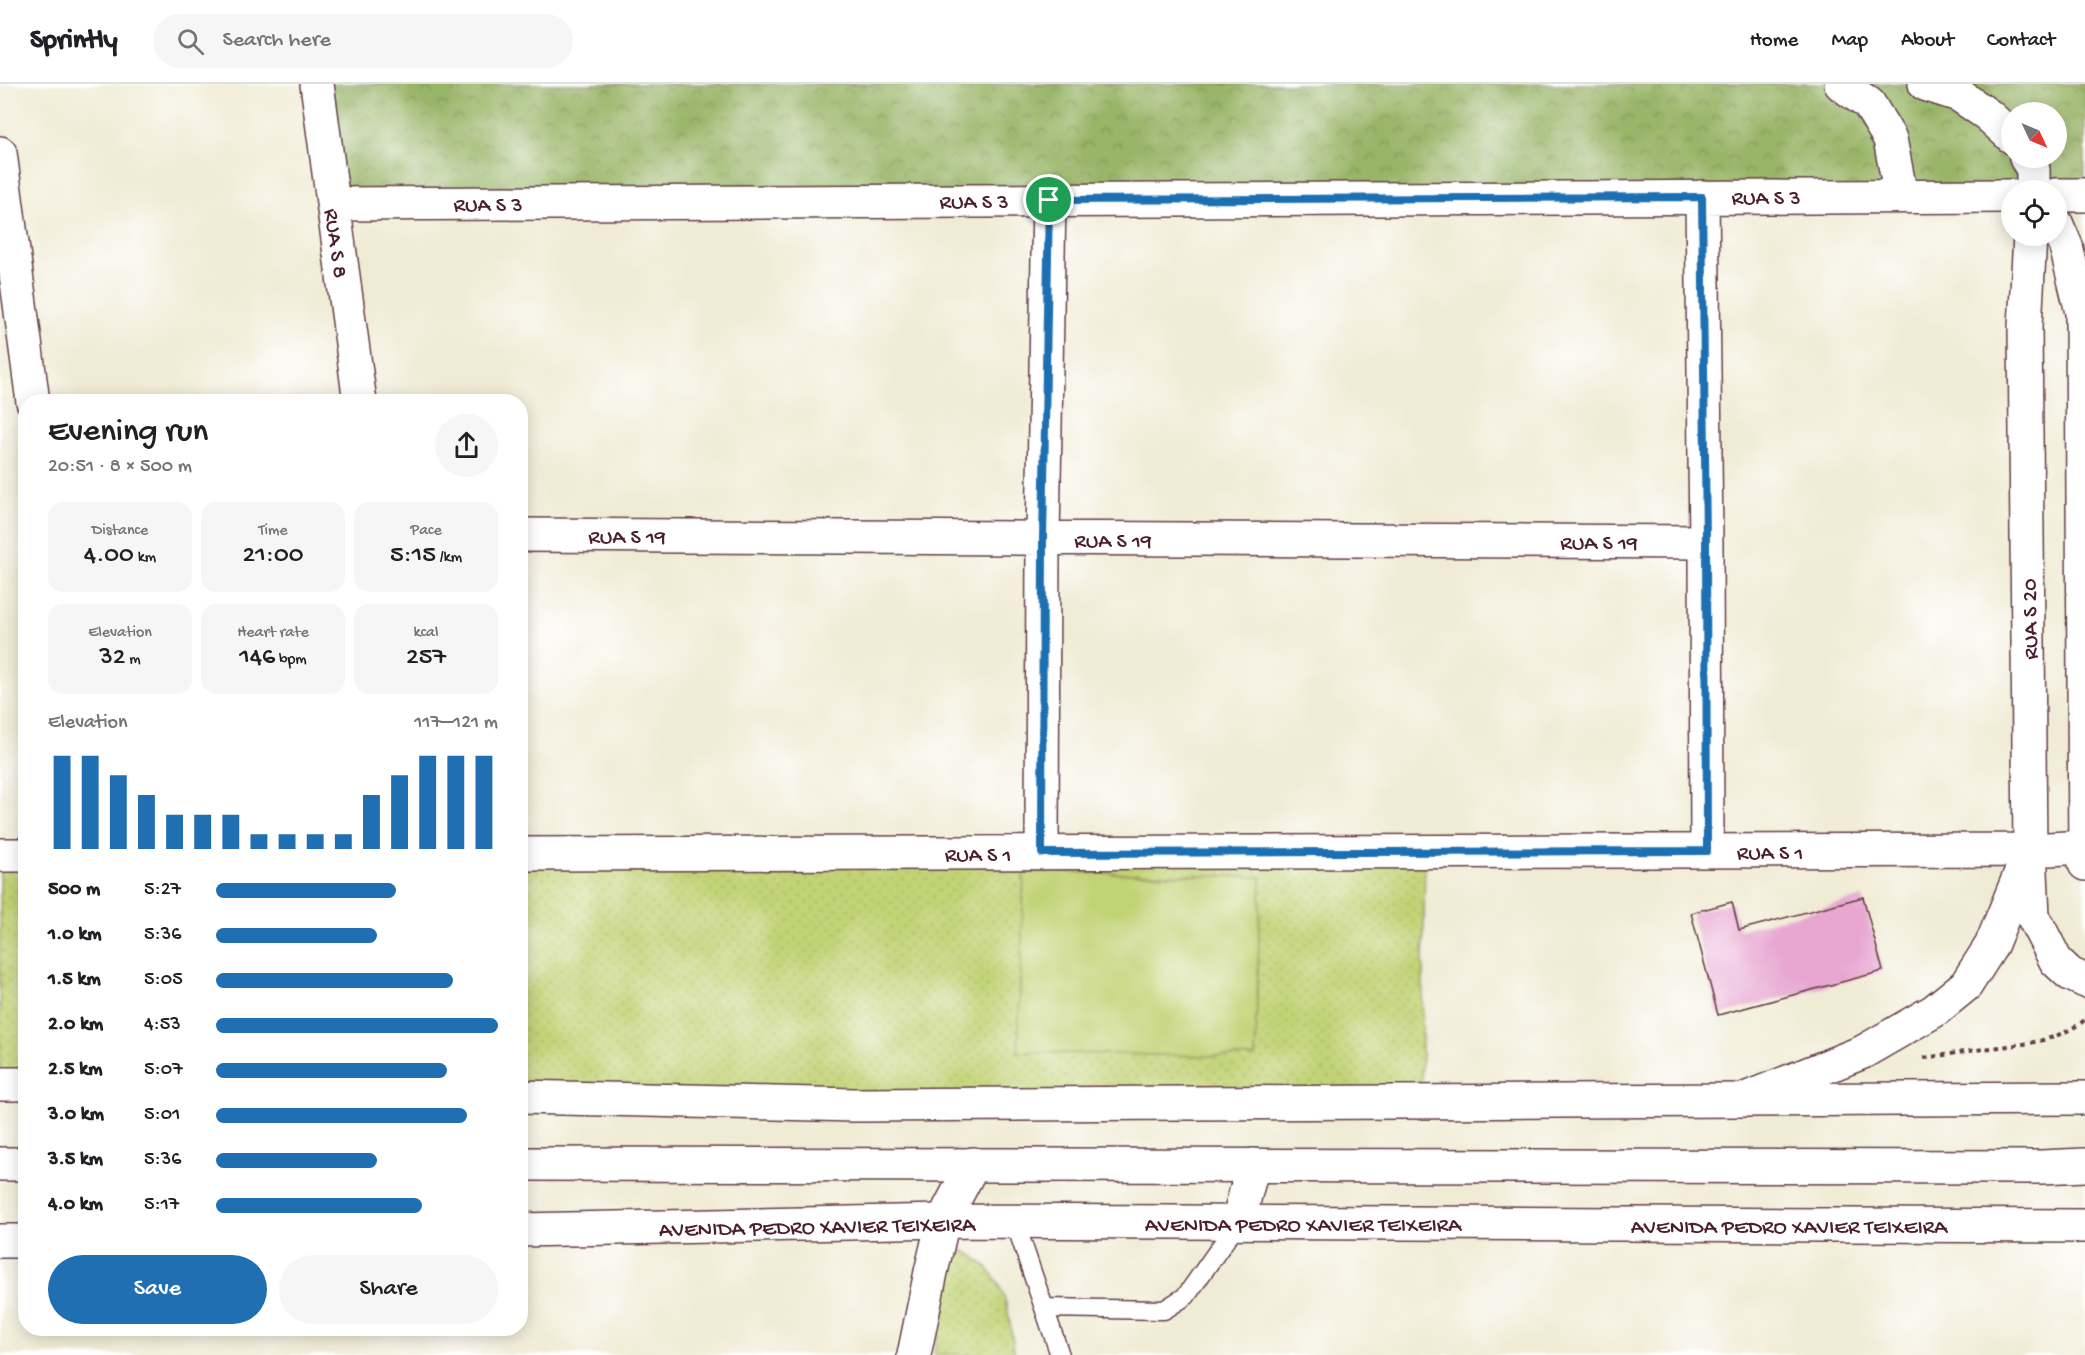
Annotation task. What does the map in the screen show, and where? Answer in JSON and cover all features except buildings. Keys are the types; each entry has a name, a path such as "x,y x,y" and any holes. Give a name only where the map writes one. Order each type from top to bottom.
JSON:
{"street":[{"name":"RUA S 8","path":"317,84 359,394"},
{"path":"1841,84 1869,104 1890,139"},
{"path":"1868,84 1890,139 1901,196"},
{"path":"1925,84 1959,95 2001,127"},
{"path":"0,153 32,394"},
{"name":"RUA S 3","path":"333,204 2001,195"},
{"path":"2067,195 2085,195"},
{"path":"1702,197 1707,851"},
{"path":"1042,853 1043,539 1049,200"},
{"name":"RUA S 20","path":"2029,246 2025,327 2030,850 2033,916 2056,961 2070,974 2085,981"},
{"path":"2066,246 2082,312 2084,856"},
{"name":"RUA S 19","path":"528,535 1706,542"},
{"path":"1743,1100 1863,1052 1934,1011 1966,985 1991,946 2030,850"},
{"name":"RUA S 1","path":"528,854 2030,850 2084,856"},
{"path":"0,855 18,855"},
{"path":"0,1084 18,1084"},
{"path":"528,1097 855,1106 2085,1098"},
{"path":"0,1164 18,1164"},
{"path":"528,1164 2041,1167 2085,1165"},
{"path":"915,1355 943,1221 973,1164"},
{"path":"1238,1222 1253,1165"},
{"name":"AVENIDA PEDRO XAVIER TEIXEIRA","path":"528,1230 943,1221 2085,1226"},
{"path":"0,1241 18,1241"}],"lane":[{"path":"1015,1222 1060,1355"},
{"path":"1044,1308 1164,1310 1186,1296 1238,1222"}],"green space":[{"path":"317,84 2085,84 2085,190 2067,190 2067,180 2001,180 2001,191 333,204"},
{"path":"1425,852 1421,1102 528,1098 528,854"},
{"path":"0,855 18,855 18,1086 0,1085"},
{"path":"1024,871 1261,877 1255,1057 1018,1052"},
{"path":"965,1251 990,1271 998,1283 1004,1296 1015,1355 934,1355 952,1253"}],"route":[{"path":"1702,197 1707,851 1042,853 1043,539 1049,200 1702,197"}]}
